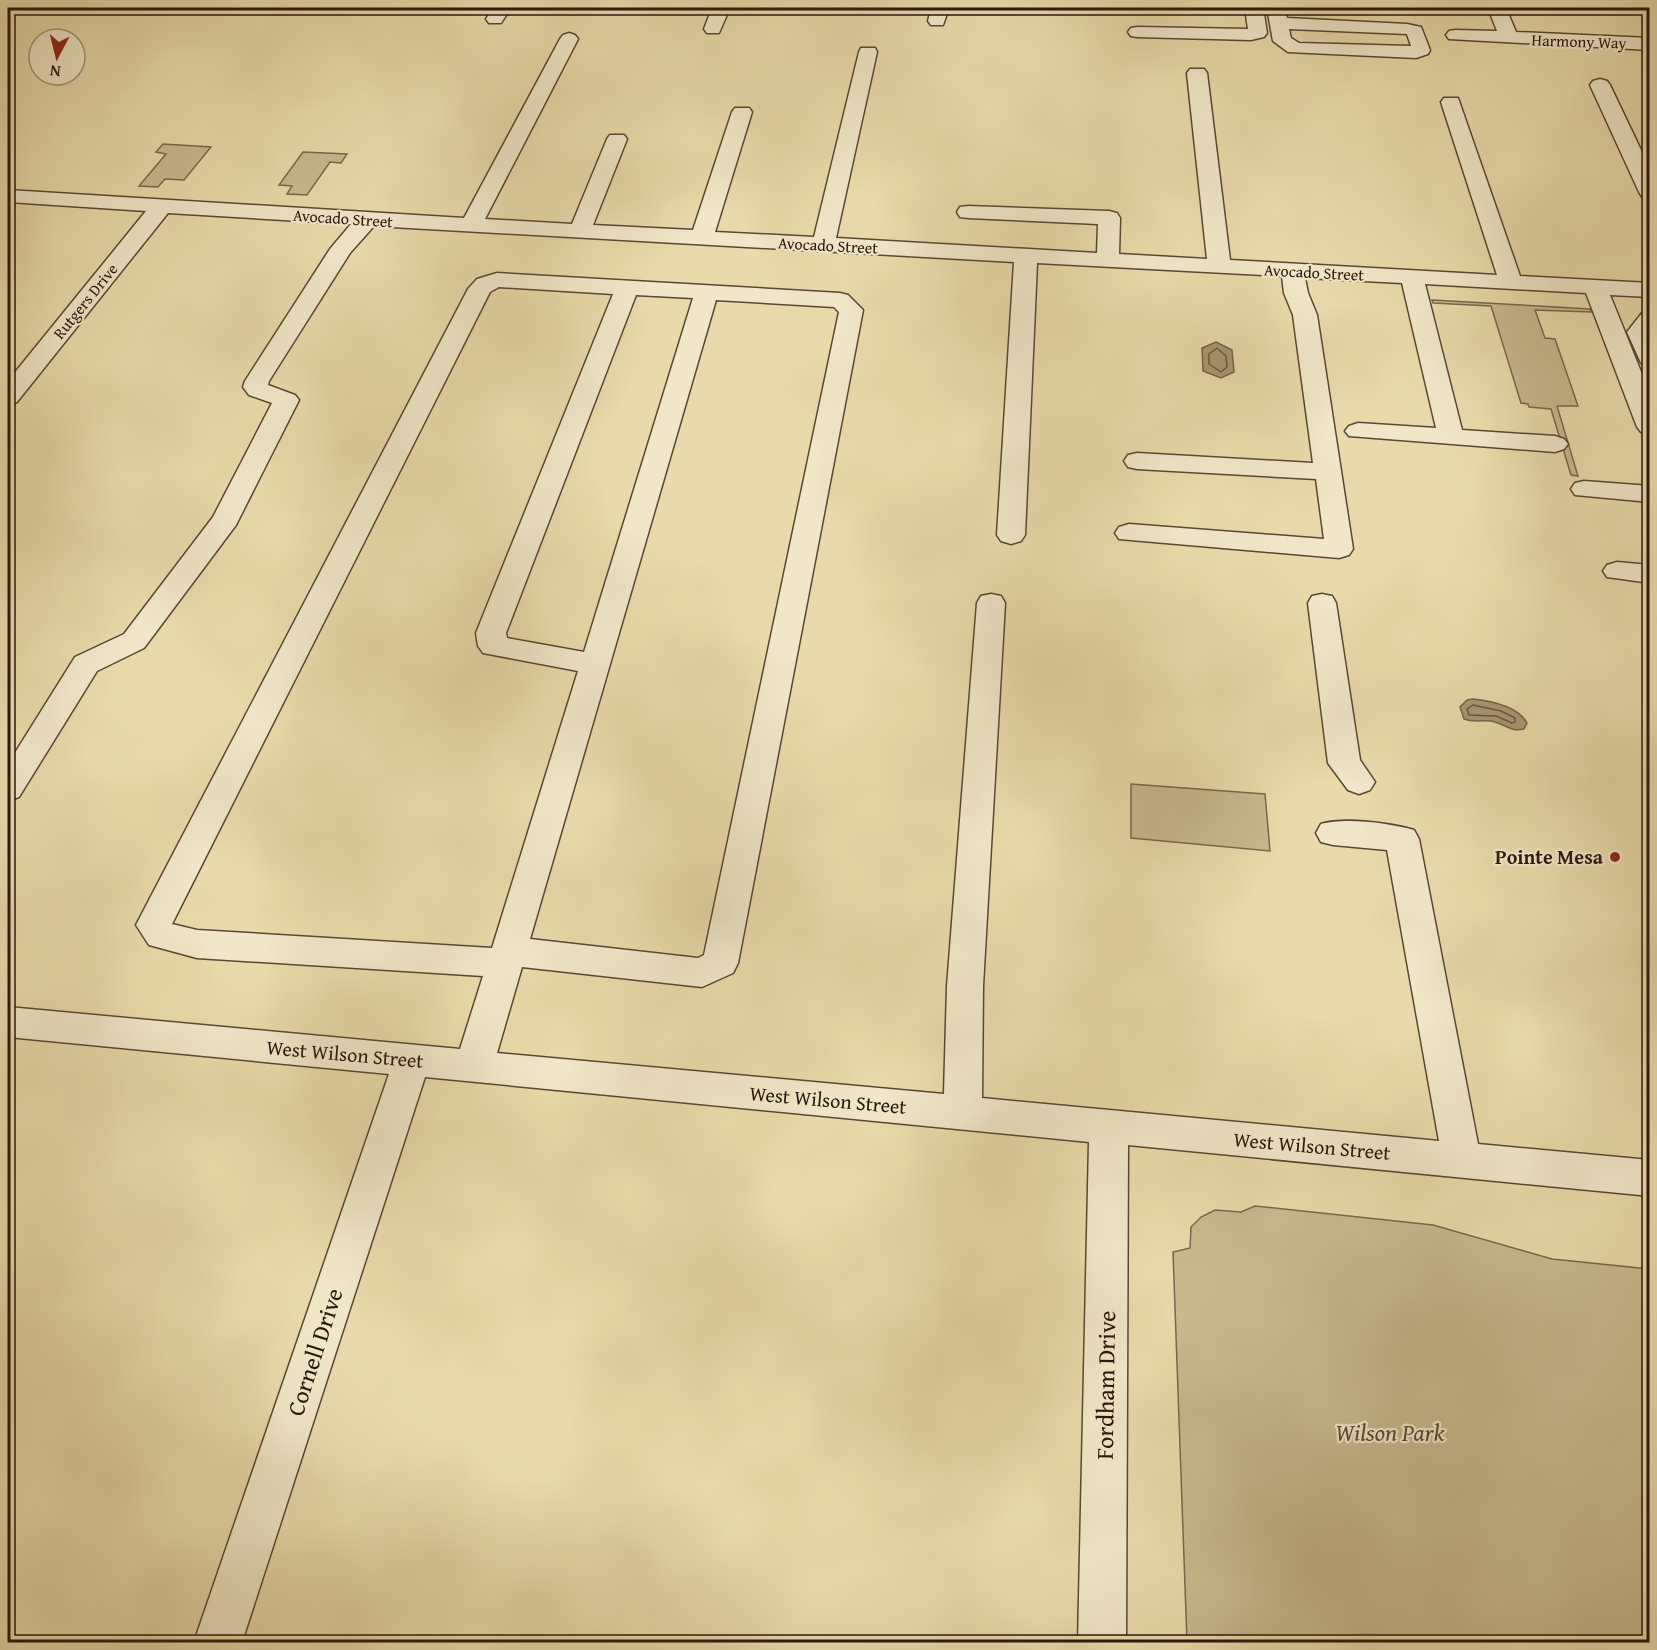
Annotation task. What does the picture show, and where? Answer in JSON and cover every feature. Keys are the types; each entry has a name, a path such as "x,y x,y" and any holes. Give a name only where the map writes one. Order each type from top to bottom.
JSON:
{"street":[{"path":"713,29 721,8"},
{"path":"1137,32 1251,35 1258,33 1254,8"},
{"name":"Harmony Way","path":"1497,8 1509,38"},
{"path":"1278,15 1407,28 1415,31 1421,50 1416,52 1295,48 1282,41 1278,15"},
{"name":"Harmony Way","path":"1455,35 1650,44"},
{"path":"471,225 569,39"},
{"path":"823,245 868,52"},
{"path":"1197,73 1219,267"},
{"path":"1600,85 1650,192"},
{"path":"1451,102 1511,283"},
{"path":"702,238 742,112"},
{"path":"580,231 617,139"},
{"name":"Avocado Street","path":"8,196 471,225 1595,287 1646,297"},
{"name":"Rutgers Drive","path":"8,397 162,206"},
{"path":"968,212 1109,218 1108,260"},
{"path":"8,789 86,664 134,641 226,519 286,400 258,390 255,387 257,381 341,249 368,219"},
{"path":"1011,536 1026,256"},
{"path":"1129,533 1339,549 1305,315 1296,293 1292,270"},
{"path":"1412,277 1451,438"},
{"path":"497,280 707,292 840,300 851,310 720,963 702,973 506,957 197,944 161,936 153,925 485,284 497,280"},
{"path":"1595,287 1650,427"},
{"path":"594,664 493,646 491,633 627,288"},
{"path":"474,1066 707,292"},
{"path":"1650,318 1639,332 1650,358"},
{"path":"1358,431 1555,444"},
{"path":"1137,461 1328,472"},
{"path":"1584,489 1650,494"},
{"path":"1617,571 1650,574"},
{"path":"963,1113 965,986 991,603"},
{"path":"1322,603 1344,763 1359,782"},
{"path":"1333,833 1402,839 1462,1161"},
{"name":"West Wilson Street","path":"8,1022 1650,1178"},
{"name":"Cornell Drive","path":"218,1642 412,1060"},
{"name":"Fordham Drive","path":"1102,1642 1109,1127"}],"green space":[{"path":"163,144 211,147 184,180 165,179 158,187 139,186 166,154 156,152"},
{"path":"303,152 347,154 341,163 330,162 307,195 287,194 292,186 279,185"},
{"path":"1432,300 1590,309 1591,312 1535,310 1545,338 1555,339 1578,406 1557,406 1578,476 1571,475 1551,409 1529,407 1528,404 1521,403 1491,306 1433,303"},
{"path":"1131,784 1265,794 1270,851 1131,838"},
{"name":"Wilson Park","path":"1255,1206 1433,1225 1552,1259 1649,1269 1649,1642 1187,1642 1173,1252 1190,1248 1191,1227 1201,1217 1215,1210 1241,1212"}],"water":[{"path":"1216,342 1232,350 1234,372 1221,378 1203,371 1202,348"},
{"path":"1473,699 1511,708 1527,723 1524,729 1512,729 1491,721 1464,719 1460,707 1467,700"}],"place":[{"name":"Pointe Mesa","path":"1615,857"}]}
